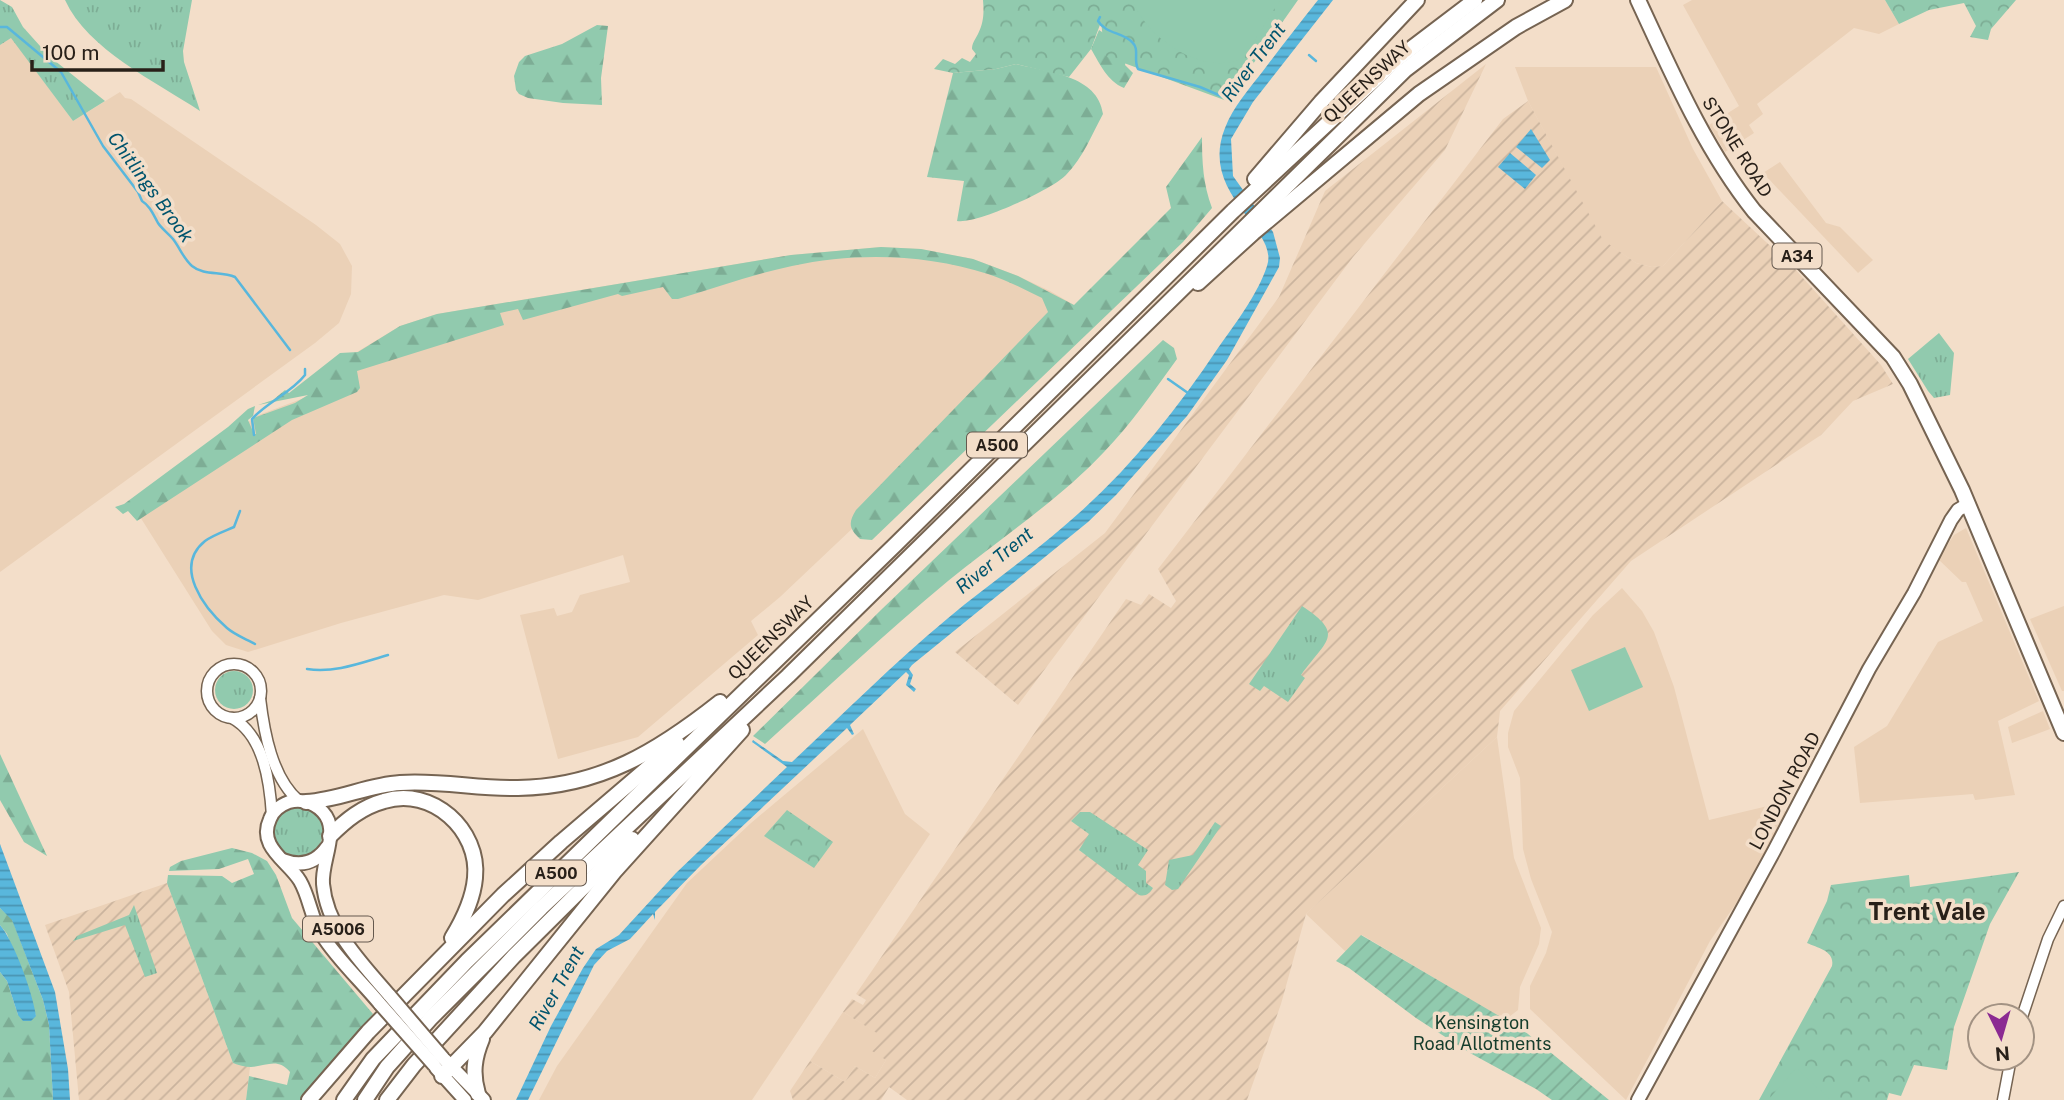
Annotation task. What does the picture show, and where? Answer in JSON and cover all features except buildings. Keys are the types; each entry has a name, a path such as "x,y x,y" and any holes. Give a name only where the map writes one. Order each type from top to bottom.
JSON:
{"highway":[{"path":"1258,182 1321,102 1417,0"},
{"name":"QUEENSWAY","path":"344,1100 373,1059 467,961 1070,373 1258,182 1396,60 1475,0"},
{"name":"QUEENSWAY","path":"1275,207 1405,70 1497,0"},
{"path":"1275,207 1419,94 1516,27 1564,0"},
{"name":"STONE ROAD","path":"1638,0 1695,119 1737,188 1754,211 1893,357 1910,384 1968,504"},
{"name":"A500","path":"365,1100 387,1067 430,1019 504,945 788,676 1138,332 1215,269 1250,229 1275,207"},
{"name":"A34","path":"1968,504 2064,733"},
{"path":"303,801 332,799 397,783 424,782 519,789 590,778 624,765 679,735 779,656"},
{"path":"309,1100 368,1032 503,895 779,656"},
{"path":"443,1066 485,1032 614,872 788,676"},
{"path":"387,1100 430,1048 514,956 722,753"},
{"path":"329,841 351,816 394,799 418,800 434,805 461,826 471,845 476,876 470,904 440,957"},
{"path":"476,1098 474,1060 485,1032"}],"main road":[{"name":"LONDON ROAD","path":"1638,1100 1951,520 1958,510 1968,504"},
{"path":"303,801 316,806 326,816 329,841 318,858 305,864 291,863 272,850 267,838 267,828 272,816 282,806 303,801"},
{"name":"A5006","path":"329,841 323,881 332,918 385,1000"},
{"name":"A5006","path":"283,860 302,884 322,935 476,1098"}],"street":[{"path":"272,816 267,776 252,736 242,723 217,712 208,699 208,682 217,669 234,663 249,668 259,681 265,730 282,781 303,801"},
{"path":"232,718 250,713 260,697"},
{"path":"2027,1002 2048,939 2064,906"},
{"path":"2003,1100 2008,1072"}],"shaded area":[{"path":"1692,0 1885,0 1899,24 1879,34 1854,28 1757,104 1763,114 1749,125 1754,133 1725,152 1709,125 1739,106 1683,5"},
{"path":"11,37 73,121 120,92 125,98 131,99 316,225 340,244 352,266 351,294 339,323 0,572 0,45"},
{"path":"1486,64 1445,150 1353,257 1018,705 955,652 1105,533 1279,297 1325,191"},
{"path":"1515,67 1656,67 1693,149 1722,201 1663,266 1652,267 1636,263 1602,240 1528,101"},
{"path":"1528,101 1603,240 1636,263 1652,267 1663,266 1722,201 1794,268 1881,365 1893,384 1853,401 1821,435 1631,561 1500,711 1497,737 1306,914 1281,1004 1247,1100 907,1100 889,1087 881,1100 793,1100 790,1091 810,1061 845,1082 855,1066 875,1078 886,1060 872,1051 880,1035 843,1012 852,999 863,1005 866,1000 856,994 1126,599 1141,605 1149,594 1171,608 1176,601 1158,569 1503,119"},
{"path":"1780,162 1826,223 1840,227 1873,260 1858,273 1763,173"},
{"path":"881,247 921,249 973,259 1018,276 1074,305 893,490 751,621 758,635 638,737 558,759 520,615 554,608 557,616 572,612 580,595 630,582 623,555 478,600 444,595 248,652 226,645 212,631 137,512 256,416 304,398 328,380 357,352 400,326 437,314 791,255"},
{"path":"1966,528 2039,701 1998,721 2015,795 1975,800 1973,794 1860,803 1854,747 1887,726 1938,642 1983,621 1966,582 1962,582 1938,559 1954,535"},
{"path":"1622,588 1642,611 1654,632 1674,687 1709,820 1772,805 1788,813 1742,895 1710,941 1626,1100 1530,1009 1530,986 1546,953 1552,932 1531,879 1523,849 1520,778 1508,747 1508,733 1514,711 1593,615"},
{"path":"2064,606 2064,691 2062,691 2030,619"},
{"path":"2043,711 2050,729 2012,743 2008,727"},
{"path":"863,729 905,814 930,834 752,1100 539,1100 557,1066 687,883 751,823"},
{"path":"1497,737 1514,858 1541,928 1539,944 1520,987 1518,1010 1505,1020 1362,935 1346,952 1306,914"},
{"path":"167,883 233,1063 250,1067 246,1100 79,1100 69,992 45,925"},
{"path":"843,1012 881,1035 886,1060 875,1078 855,1066 845,1082 810,1061"}],"green space":[{"path":"0,0 12,7 23,27 49,56 105,101 73,121 11,38 0,45"},
{"path":"65,0 192,0 183,51 200,111 106,49 89,34"},
{"path":"983,0 1298,0 1227,101 1105,56 1101,22 1091,49 1069,77 1016,64 996,69 953,73 934,69 943,59 955,64 962,58 970,62 976,54 972,47 980,30"},
{"path":"1133,0 1280,0 1244,57 1229,62 1212,63 1195,59 1163,41 1150,28"},
{"path":"1885,0 2016,0 1991,29 1988,40 1970,37 1976,26 1964,3 1929,10 1899,24"},
{"path":"597,25 608,26 601,78 602,105 563,103 528,98 519,94 514,76 519,62 525,56 562,44"},
{"path":"1099,30 1125,47 1128,52 1125,65 1133,73 1124,88 1108,77 1091,49"},
{"path":"1016,64 1056,73 1081,83 1092,91 1103,114 1077,161 1058,181 1031,197 996,212 967,221 957,221 964,181 927,177 953,73 996,69"},
{"path":"1202,137 1204,173 1212,208 1183,242 872,540 860,539 852,529 851,522 856,510 1048,312 1042,298 1002,279 964,267 915,259 866,257 792,266 678,299 672,299 663,287 622,296 618,294 523,320 518,309 500,313 504,325 357,371 360,388 357,392 292,420 137,521 128,511 123,514 115,507 124,504 255,406 253,416 248,420 256,434 253,418 295,403 308,395 258,405 273,400 285,390 289,393 340,353 358,352 400,326 437,314 791,255 881,247 921,249 973,259 1018,276 1074,305 1171,208 1166,187"},
{"path":"1939,333 1954,353 1950,395 1934,398 1908,359"},
{"path":"1163,340 1174,348 1177,359 1124,430 1086,470 878,641 765,744 753,736 882,609"},
{"path":"1302,606 1324,624 1328,631 1327,638 1301,675 1305,678 1288,702 1264,686 1260,691 1249,684"},
{"path":"1625,647 1643,687 1589,711 1571,670"},
{"path":"234,671 247,677 253,690 247,703 234,709 221,703 215,690 221,677"},
{"path":"0,754 47,856 24,842 0,800"},
{"path":"298,807 316,814 323,832 316,850 298,857 280,850 273,832 280,814"},
{"path":"787,810 833,842 814,868 764,836"},
{"path":"1080,812 1090,812 1148,850 1138,865 1146,871 1146,883 1153,888 1149,893 1139,895 1079,850 1089,834 1071,821"},
{"path":"1215,822 1221,826 1178,889 1172,890 1165,885 1169,860 1193,855"},
{"path":"232,848 252,853 267,861 276,875 292,918 373,1014 300,1100 246,1100 249,1076 287,1085 290,1072 276,1064 251,1067 233,1063 167,883 168,875 222,876 232,883 254,874 248,859 219,869 169,871 170,867 181,861"},
{"path":"2019,872 1990,924 1954,1027 1947,1070 1914,1065 1901,1096 1889,1093 1887,1100 1759,1100 1832,966 1828,953 1807,943 1827,901 1831,885 1909,875 1910,887"},
{"path":"134,905 157,973 145,977 125,925 73,941 77,936 129,915"},
{"path":"0,908 12,919 43,1000 49,1025 53,1100 0,1100 0,972 7,981 18,1015 36,1016 7,934 0,925"},
{"name":"Kensington Road Allotments","path":"1361,935 1523,1030 1609,1100 1552,1100 1416,1018 1336,961"},
{"path":"1796,1068 1831,1100 1768,1100"}],"water":[{"path":"1318,0 1333,0 1253,102 1231,139 1233,176 1273,232 1280,258 1279,267 1227,360 1187,416 1088,522 912,665 909,669 913,675 910,684 916,689 914,692 906,685 909,675 906,672 850,725 854,734 847,728 701,865 655,912 655,920 653,914 630,939 607,951 594,965 528,1100 516,1100 551,1026 596,949 619,935 676,873 787,767 752,742 753,740 783,761 792,762 927,636 1049,539 1107,487 1184,397 1246,308 1267,266 1268,252 1262,238 1230,191 1222,173 1220,152 1225,128 1242,98"},
{"path":"1531,129 1550,160 1542,168 1516,147"},
{"path":"1510,153 1536,175 1525,189 1498,167"},
{"path":"0,844 55,992 68,1069 70,1100 53,1100 49,1025 43,1000 12,920 0,908"},
{"path":"0,925 17,955 27,982 36,1016 31,1021 23,1021 18,1015 7,981 0,972"}],"waterway":[{"name":"River Trent","path":"1100,17 1098,21 1101,25 1134,45 1138,69 1200,87 1228,99"},
{"name":"Chitlings Brook","path":"0,27 7,27 61,72 103,146 189,263 202,271 235,277 290,350"},
{"path":"1309,55 1316,61"},
{"name":"Chitlings Brook","path":"254,435 252,419 299,381 305,375 305,369"},
{"name":"Chitlings Brook","path":"1168,379 1188,393"},
{"name":"Chitlings Brook","path":"240,511 234,527 208,539 196,551 192,575 201,599 218,620 233,633 255,644"},
{"name":"Chitlings Brook","path":"307,669 338,668 388,655"}],"district":[{"name":"Trent Vale","path":"1927,912"}]}
